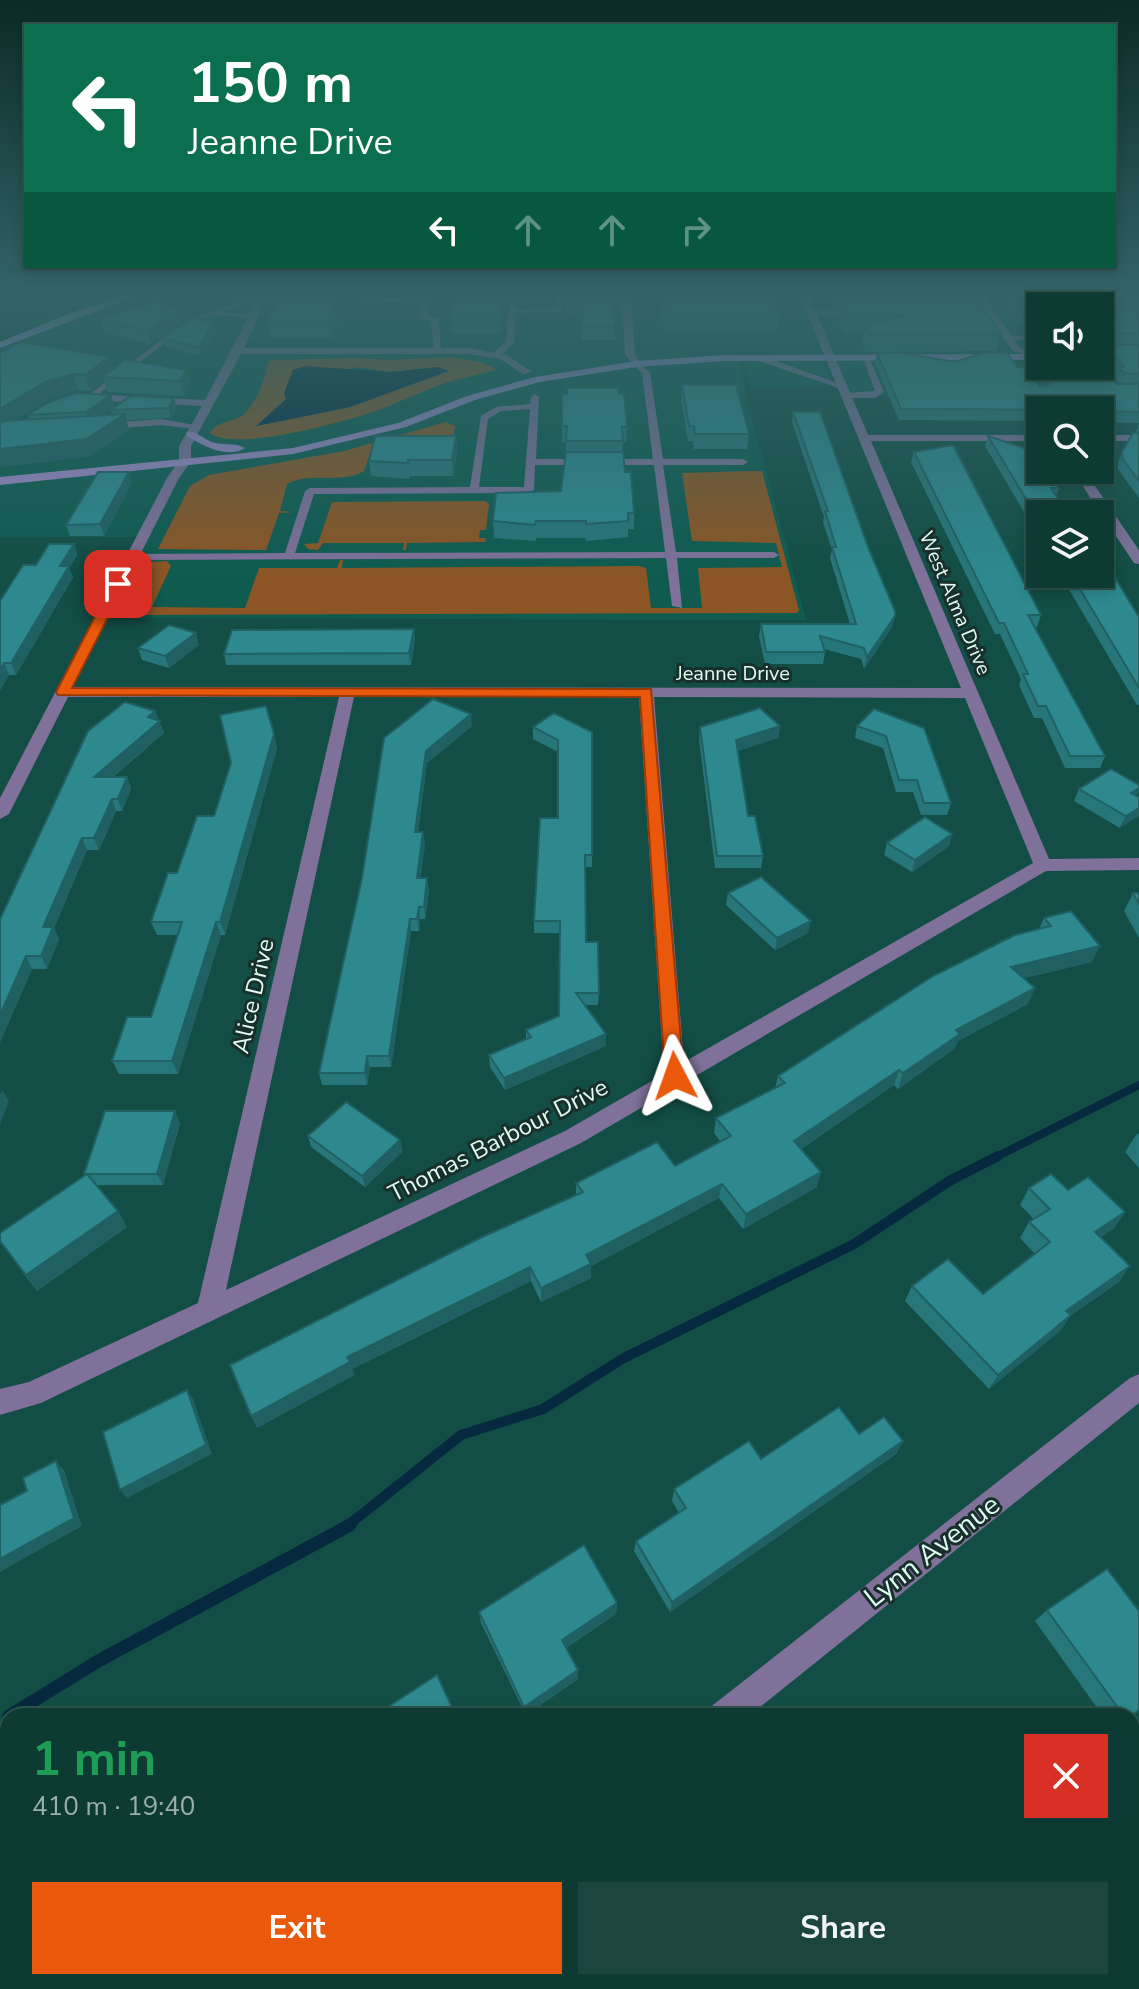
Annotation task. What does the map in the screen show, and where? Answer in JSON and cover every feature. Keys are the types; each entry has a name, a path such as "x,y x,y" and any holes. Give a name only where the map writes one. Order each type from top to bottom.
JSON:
{"main road":[{"path":"185,461 351,428 465,389"},
{"path":"0,481 185,461 233,460 352,439 508,389"},
{"path":"193,430 211,446 247,448"}],"street":[{"path":"0,814 173,478 185,461 185,446 218,389"},
{"name":"West Alma Drive","path":"844,391 1043,865"},
{"path":"77,398 90,397 125,404 210,403"},
{"path":"865,438 1026,438"},
{"path":"1114,438 1139,438"},
{"path":"1087,484 1139,560"},
{"name":"Jeanne Drive","path":"63,692 971,693"},
{"path":"646,692 675,1076"},
{"name":"Alice Drive","path":"209,1310 347,694"},
{"name":"Thomas Barbour Drive","path":"0,1402 32,1394 573,1137 1043,865 1139,864"},
{"name":"Lynn Avenue","path":"734,1708 1139,1387"}],"lane":[{"path":"90,397 101,389"},
{"path":"648,389 678,606"},
{"path":"838,389 875,395 880,392 879,389"},
{"path":"289,556 310,491 529,490 535,401 499,409 484,418 474,490"},
{"path":"110,414 90,429 152,423 193,430"},
{"path":"531,462 743,462"},
{"path":"132,557 774,555"}],"shaded area":[{"path":"0,389 745,389 806,620 114,618 134,557 144,537 0,537"},
{"path":"308,389 286,399 257,426 350,407 399,389 432,389 367,414 287,434 241,439 223,438 210,433 217,426 243,415 260,390"},
{"path":"844,389 1139,389 1139,396 847,397"},
{"path":"446,422 455,426 452,446 375,449 370,453 364,471 355,475 306,478 287,484 280,511 294,512 279,513 266,550 158,549 190,486 209,475 344,451"},
{"path":"762,471 799,610 797,613 128,615 151,562 167,561 171,566 152,607 245,608 259,568 337,568 343,560 342,568 639,566 646,568 651,608 702,608 698,568 782,567 776,543 692,541 682,473"},
{"path":"486,501 489,504 486,530 480,530 479,538 486,538 485,542 407,543 406,550 403,550 404,543 323,543 318,550 308,549 304,544 318,543 332,502"}],"water":[{"path":"286,389 400,389 350,407 256,426 286,399"}],"building":[{"path":"0,389 34,389 0,409"},
{"path":"567,389 618,389 619,394 624,394 627,427 622,427 623,441 566,441 567,426 562,426 562,394 567,394"},
{"path":"683,389 737,389 749,434 695,434 694,426 689,426"},
{"path":"892,389 1139,389 1139,412 1114,411 1114,396 1026,396 1026,410 901,409"},
{"path":"76,393 111,395 86,412 28,415 50,402"},
{"path":"130,396 174,398 168,408 111,410"},
{"path":"793,412 820,412 868,547 895,611 895,616 867,657 864,648 820,636 825,652 766,652 761,624 856,624 832,547 836,547 825,511 828,511"},
{"path":"125,414 86,439 0,449 0,423 4,421"},
{"path":"1139,432 1139,481 1122,458 1122,452 1133,433"},
{"path":"375,436 456,436 452,460 408,460 408,463 369,461"},
{"path":"988,436 1026,449 1026,484 1056,484 1059,488 1051,488 1059,500 1027,500"},
{"path":"953,445 1041,615 1028,615 1105,756 1070,756 1046,706 1038,706 1023,674 1028,674 1004,623 999,623 914,452"},
{"path":"566,452 623,452 625,472 631,472 634,513 628,513 628,521 586,524 586,521 536,521 535,525 493,521 496,493 561,491"},
{"path":"98,472 129,472 100,524 66,525"},
{"path":"49,544 74,544 60,566 69,566 11,663 4,663 0,670 0,601 23,565 36,565"},
{"path":"1114,576 1139,617 1139,688 1079,588 1114,588"},
{"path":"169,625 196,633 165,656 138,648"},
{"path":"414,629 409,653 224,654 232,630"},
{"path":"433,699 471,714 426,751 415,832 423,832 417,878 427,878 424,907 419,907 417,919 410,919 389,1056 367,1056 365,1073 319,1073 362,878 384,738"},
{"path":"125,702 155,711 148,717 160,721 94,777 127,777 118,799 112,799 94,838 82,838 43,927 53,927 41,956 26,956 0,1015 0,919 88,731"},
{"path":"266,706 274,734 220,922 216,922 172,1061 112,1061 127,1017 151,1017 182,922 151,922 168,873 177,873 197,816 214,816 231,763 220,715"},
{"path":"760,708 780,726 736,740 748,816 755,816 763,856 717,856 700,727"},
{"path":"874,709 924,728 951,803 924,803 917,780 899,780 886,736 857,726"},
{"path":"554,713 592,732 592,855 585,855 586,942 598,942 599,993 576,993 606,1034 504,1078 489,1055 531,1037 526,1030 559,1016 560,921 534,921 540,818 558,818 558,740 533,727"},
{"path":"1111,769 1139,785 1131,793 1139,797 1139,808 1126,816 1079,789"},
{"path":"925,817 952,834 915,860 887,843"},
{"path":"761,877 811,921 777,938 728,893"},
{"path":"1071,911 1100,946 1011,967 1035,988 956,1030 960,1034 903,1073 899,1070 794,1141 821,1172 746,1214 722,1184 586,1255 591,1264 541,1288 530,1267 347,1357 350,1362 251,1416 230,1365 480,1238 583,1192 576,1183 657,1142 675,1166 731,1136 716,1118 785,1083 778,1076 933,976 1015,935 1051,926 1044,918"},
{"path":"346,1102 400,1140 362,1176 308,1136"},
{"path":"105,1111 175,1111 157,1174 84,1174"},
{"path":"87,1174 118,1211 26,1275 0,1241 0,1233"},
{"path":"1051,1174 1068,1190 1088,1177 1125,1212 1095,1232 1130,1266 1066,1311 1071,1315 998,1375 912,1286 948,1259 983,1294 1050,1242 1029,1222 1050,1209 1029,1188"},
{"path":"187,1390 206,1445 120,1490 103,1432"},
{"path":"839,1407 859,1434 884,1417 903,1441 672,1602 636,1541 686,1508 674,1489 749,1441 761,1459"},
{"path":"56,1461 74,1518 0,1559 0,1505 27,1491 23,1478"},
{"path":"584,1545 617,1603 562,1640 578,1670 524,1707 479,1612"},
{"path":"1107,1569 1139,1611 1139,1708 1118,1708 1047,1610"},
{"path":"437,1675 452,1708 386,1708"}],"waterway":[{"path":"994,1158 1139,1085"},
{"path":"346,1527 461,1435 543,1409 622,1359 854,1244 951,1180 998,1156"},
{"path":"22,1708 100,1660 350,1525"}],"route":[{"path":"118,584 63,692 646,692 675,1076"}]}
